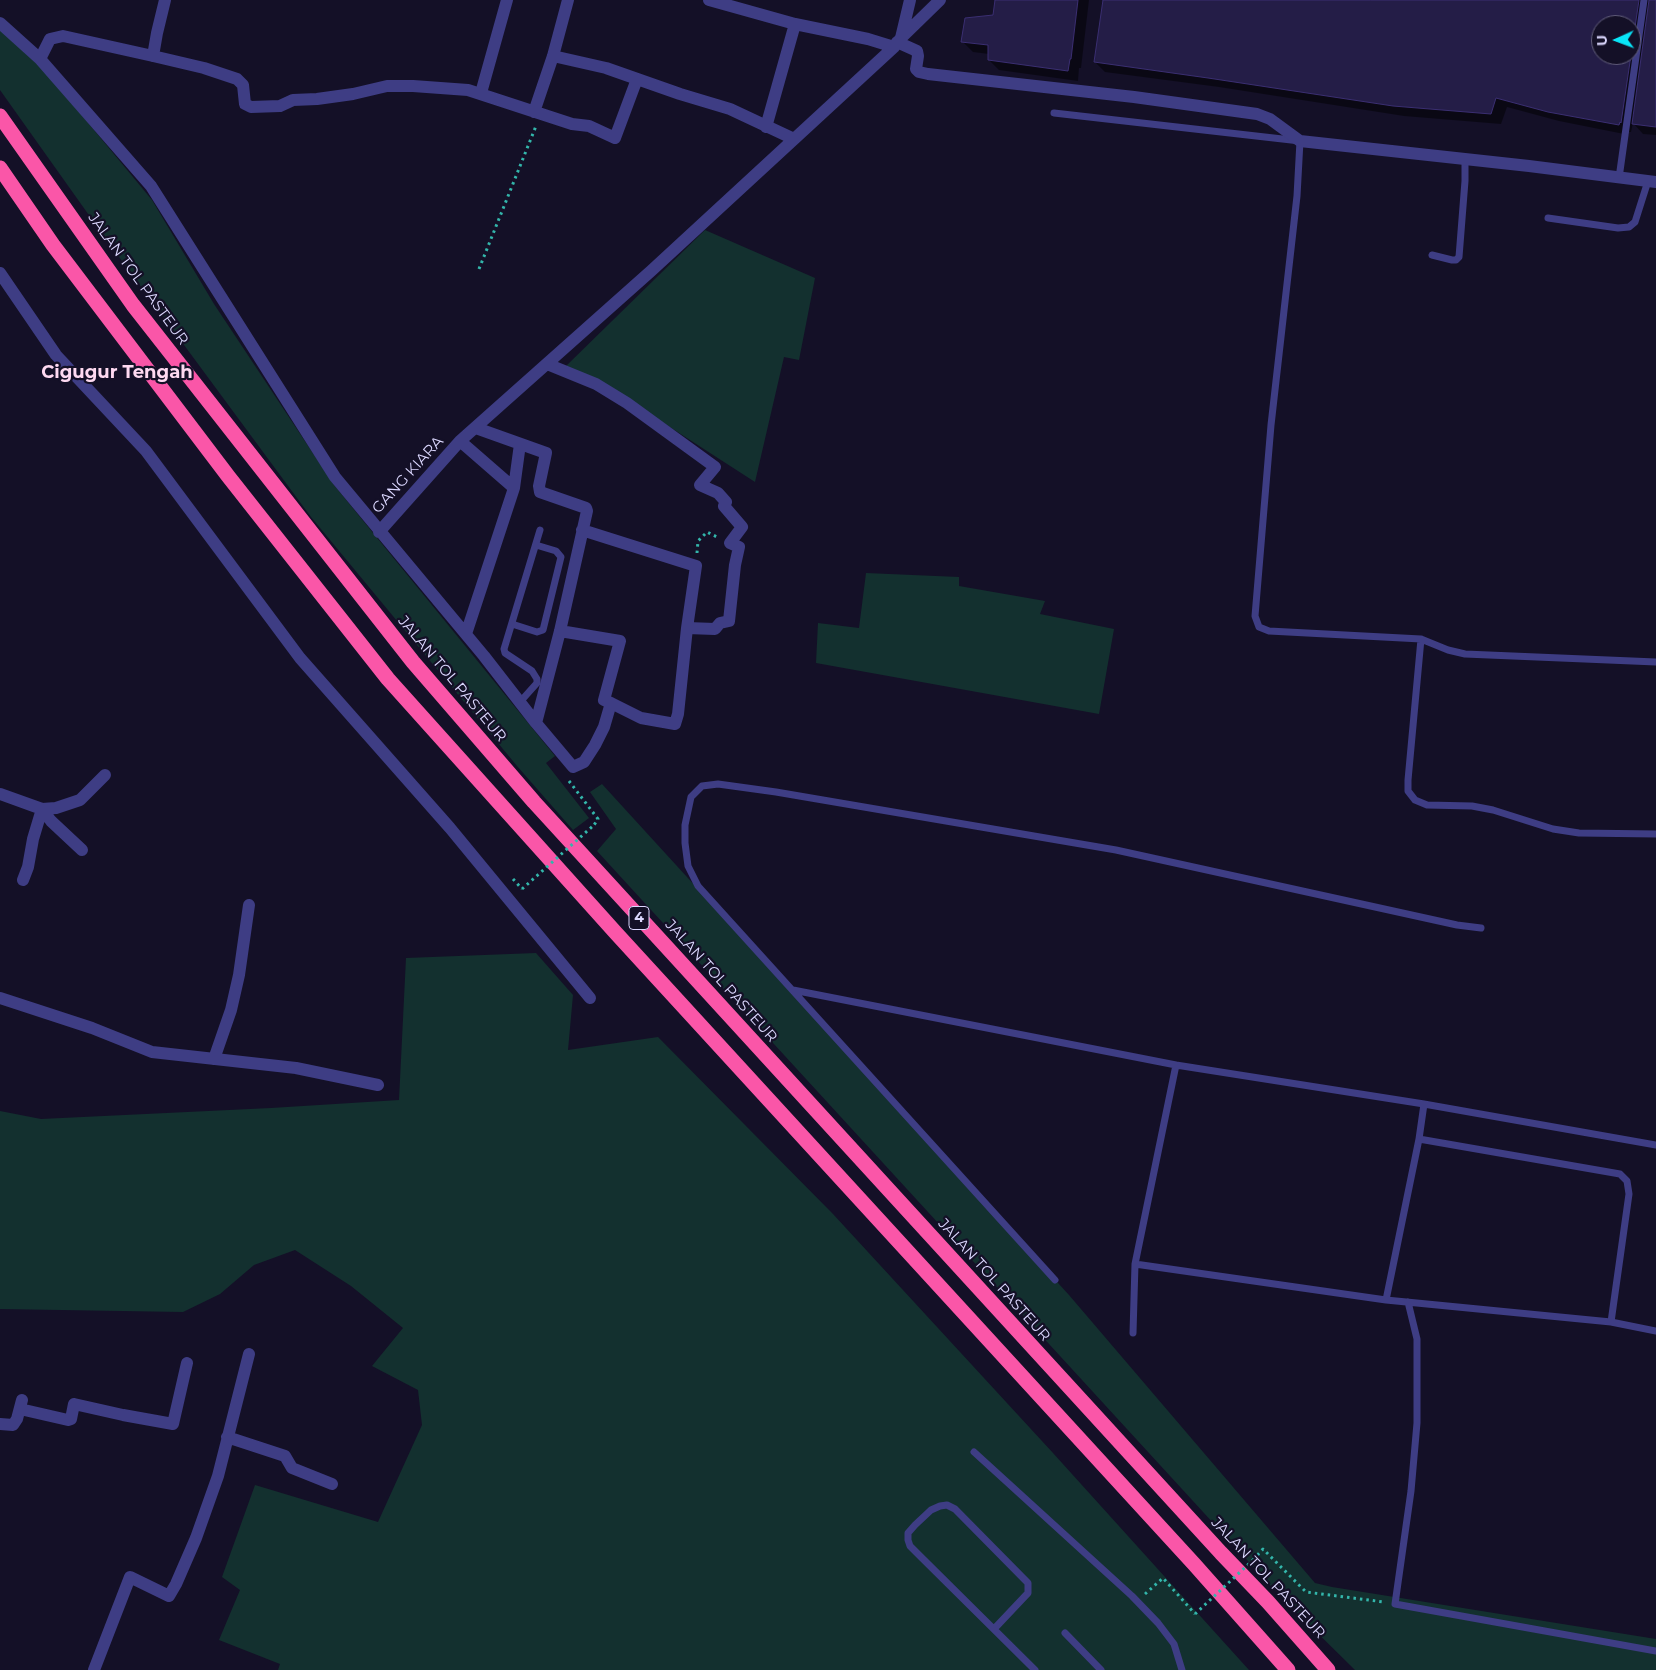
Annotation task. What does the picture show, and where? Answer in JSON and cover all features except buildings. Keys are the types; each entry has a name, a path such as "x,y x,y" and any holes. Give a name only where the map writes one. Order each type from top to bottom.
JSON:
{"highway":[{"name":"JALAN TOL PASTEUR","path":"2,119 133,305 413,662 572,844 1220,1553 1268,1602 1328,1670"},
{"name":"4","path":"0,168 53,245 228,476 388,679 615,932 1194,1564 1288,1670"}],"street":[{"path":"153,56 165,0"},
{"path":"481,93 506,0"},
{"path":"537,113 568,0"},
{"path":"709,0 795,24 897,43 917,52 916,69 919,72 928,74 1114,95 1257,114 1270,119 1300,141 1652,182"},
{"path":"897,43 910,0"},
{"name":"GANG KIARA","path":"379,532 460,441 548,364 794,139 940,0"},
{"path":"0,23 40,59 151,186 335,477 466,634 573,767 584,762 595,745 604,727 611,703"},
{"path":"766,127 795,24"},
{"path":"40,59 50,39 63,36 153,56 204,68 237,79 243,85 245,104 251,108 280,106 293,100 326,98 387,86 468,90 572,124 589,126 615,138 637,79"},
{"path":"553,56 606,68 730,109 794,139"},
{"path":"0,273 56,355 146,451 300,658 450,828 590,998"},
{"path":"548,364 603,388 664,429 715,467 700,485 718,493 726,502 724,506 742,527 730,543 739,547 735,565 729,621 720,623 715,629 686,628"},
{"path":"476,428 546,453 539,486 541,493 586,508 560,631 536,723"},
{"path":"460,441 514,488"},
{"path":"466,634 514,488 520,444"},
{"path":"560,631 620,641 604,700 641,718 675,724 678,714 686,628 696,566 582,530"},
{"path":"0,794 42,809 56,808 80,800 105,775"},
{"path":"42,809 51,821 82,850"},
{"path":"23,880 42,809"},
{"path":"214,1059 231,1010 239,975 249,905"},
{"path":"0,998 92,1028 152,1052 296,1068 378,1085"},
{"path":"94,1670 130,1577 169,1596 196,1538 218,1476 249,1354"},
{"path":"0,1424 13,1425 17,1419 21,1404 68,1420 71,1419 74,1404 173,1424 187,1362"},
{"path":"227,1437 285,1456 292,1468 332,1484"}],"lane":[{"path":"1619,178 1644,0"},
{"path":"1054,112 1300,141 1296,196 1271,425 1255,616 1259,628 1269,631 1421,640 1465,654 1656,662"},
{"path":"1432,255 1452,260 1456,260 1459,257 1465,159"},
{"path":"1548,218 1618,228 1629,227 1634,222 1652,182"},
{"path":"520,702 537,683 537,679 532,671 503,652 540,530"},
{"path":"512,624 537,632 543,630 561,557 556,551 536,545"},
{"path":"1421,640 1408,780 1408,791 1415,800 1427,805 1472,806 1493,810 1553,828 1579,833 1656,834"},
{"path":"1055,1280 698,886 688,866 685,825 691,797 702,786 718,784 776,792 1116,850 1457,925 1481,928"},
{"path":"793,990 1176,1065 1424,1104 1656,1145"},
{"path":"1133,1333 1135,1264 1176,1065"},
{"path":"1386,1300 1419,1139 1424,1104"},
{"path":"1419,1139 1620,1174 1627,1181 1629,1194 1611,1322"},
{"path":"1135,1264 1386,1300 1611,1322 1656,1331"},
{"path":"1408,1302 1417,1339 1416,1423 1411,1491 1394,1604 1656,1651"},
{"path":"974,1452 1137,1601 1158,1623 1174,1644 1182,1670"},
{"path":"994,1629 1028,1593 1028,1584 955,1510 947,1505 931,1510 908,1533 910,1546 994,1629 1036,1670"},
{"path":"1065,1633 1101,1670"}],"path":[{"path":"479,269 531,142 537,113"},
{"path":"696,566 698,541 707,532 730,543"},
{"path":"522,889 598,819 566,776"},
{"path":"1137,1601 1163,1578 1195,1614 1263,1549 1306,1592 1394,1604"}],"green space":[{"path":"0,29 46,72 152,200 214,304 334,485 555,756 546,763 589,818 573,830 517,766 311,517 108,242 0,90"},
{"path":"705,230 815,278 799,360 784,357 755,482 597,380 565,367"},
{"path":"866,573 959,577 959,586 1045,601 1040,614 1114,629 1099,714 816,663 818,623 859,628"},
{"path":"602,784 1069,1295 1315,1583 1656,1639 1656,1670 1355,1670 1281,1597 597,851 616,829 590,792"},
{"path":"536,953 573,995 568,1050 658,1037 833,1214 1249,1670 278,1670 280,1664 219,1640 240,1590 222,1577 255,1485 378,1522 422,1425 418,1390 372,1366 403,1328 351,1286 295,1250 254,1265 220,1294 183,1312 0,1309 0,1111 41,1119 399,1100 406,958"}],"district":[{"name":"Cigugur Tengah","path":"117,373"}]}
